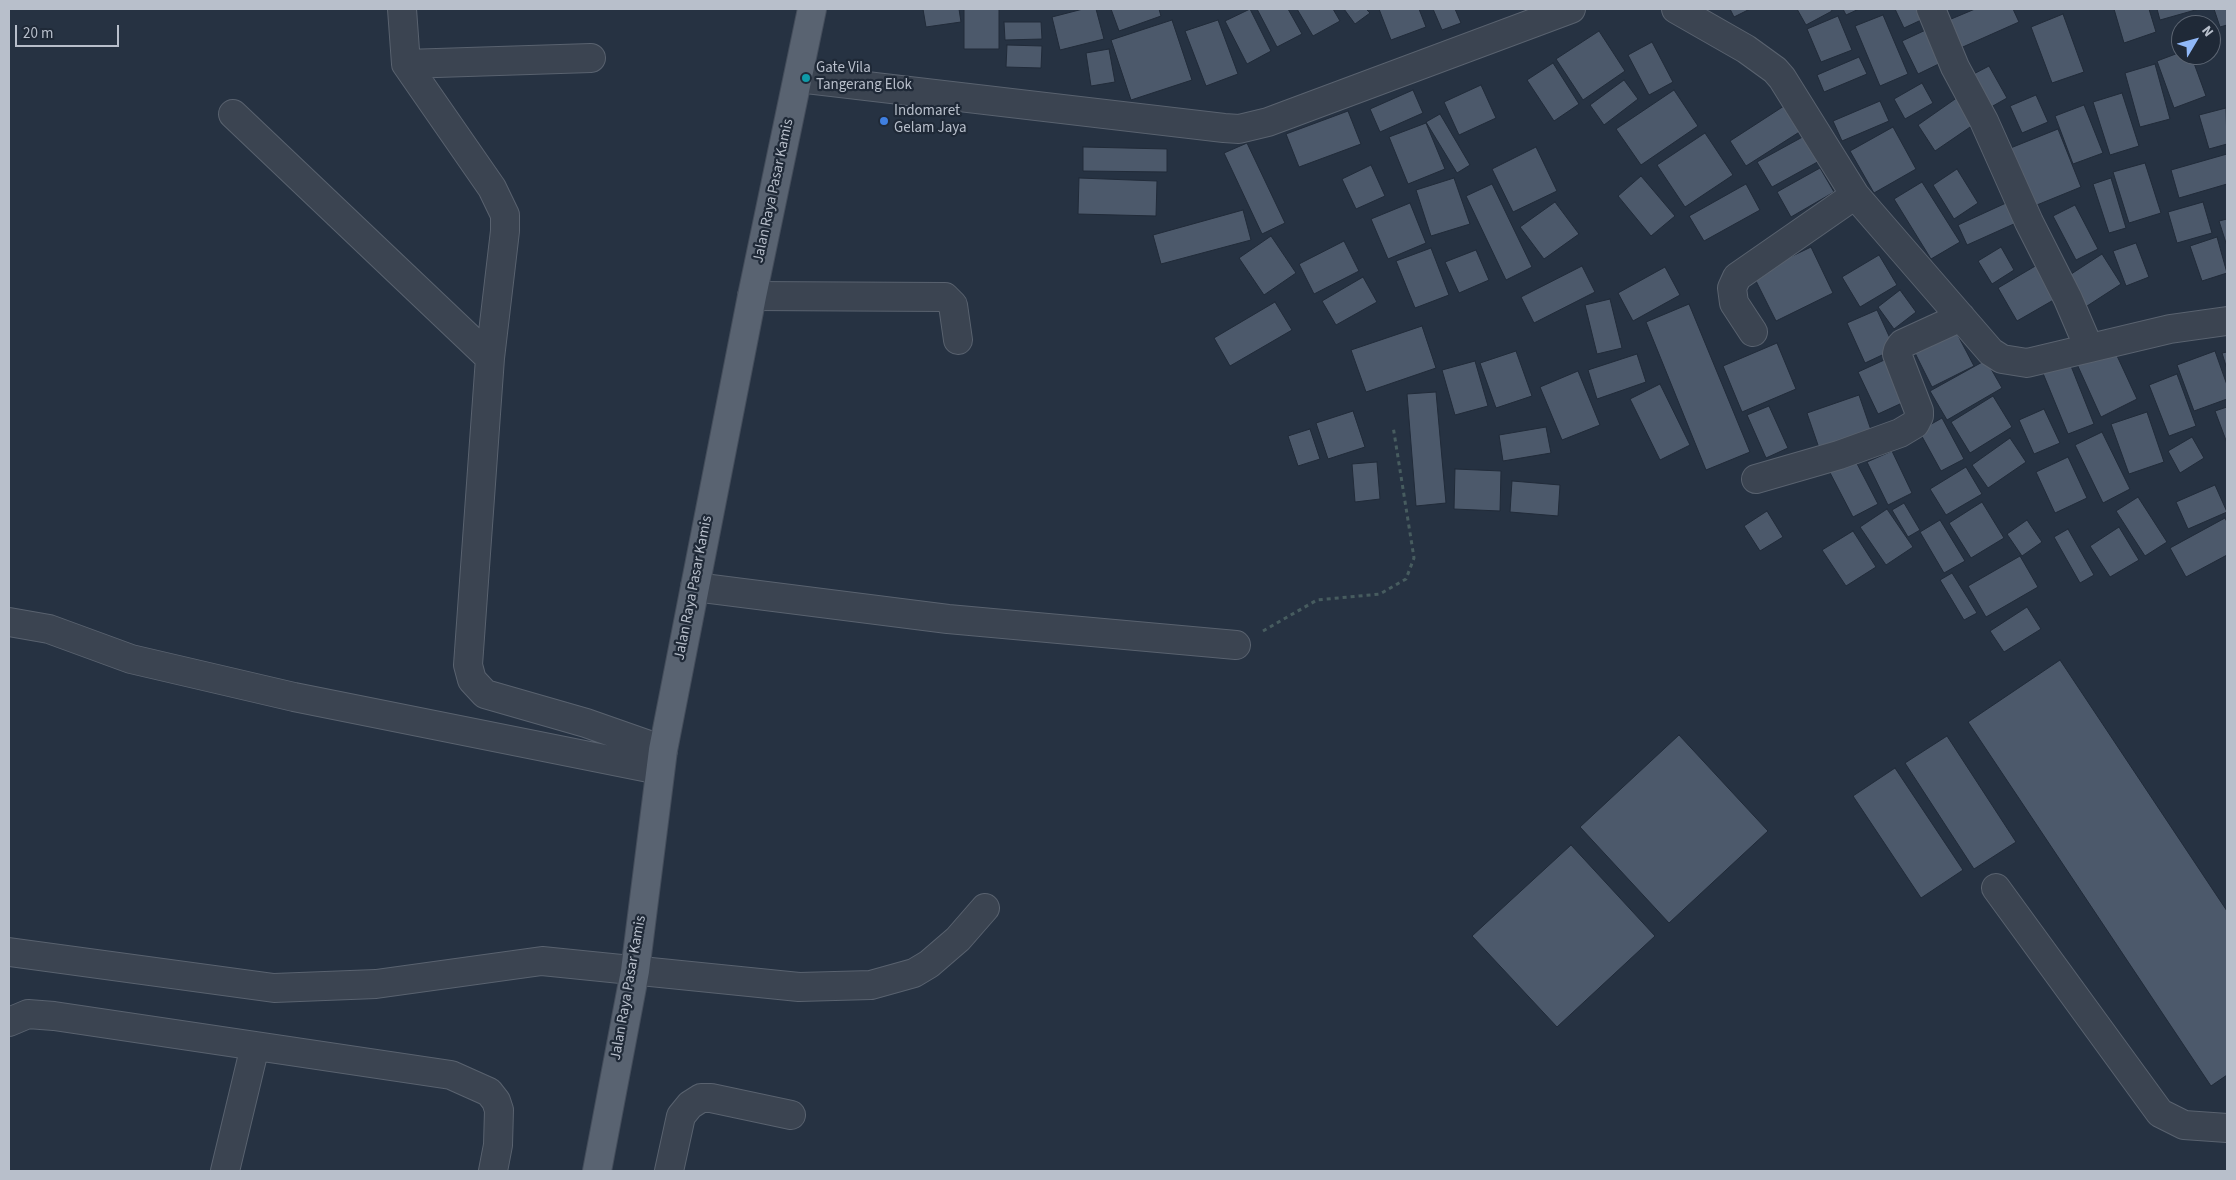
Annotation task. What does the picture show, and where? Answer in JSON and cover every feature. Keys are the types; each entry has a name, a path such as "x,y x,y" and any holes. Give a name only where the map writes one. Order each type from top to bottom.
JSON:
{"main road":[{"name":"Jalan Raya Pasar Kamis","path":"597,1171 635,971 661,760 752,296 812,9"}],"street":[{"path":"402,9 406,64 492,188 505,215 505,230 490,358 468,665 472,680 485,694 586,723 661,760"},
{"path":"798,78 1239,129 1268,122 1528,16 1571,9"},
{"path":"1676,9 1746,49 1775,70 1782,78 1855,195 1991,352 2011,362 2027,363 2170,329 2227,321"},
{"path":"1931,9 1955,67 1984,121 2029,222 2068,299 2089,348"},
{"path":"406,64 591,58"},
{"path":"233,114 490,358"},
{"path":"1753,332 1734,304 1732,288 1737,277 1855,195"},
{"path":"752,296 945,297 952,305 958,340"},
{"path":"1756,479 1839,455 1900,433 1915,424 1919,411 1897,354 1898,350 1902,344 1961,317"},
{"path":"695,587 948,619 1236,645"},
{"path":"9,622 49,628 131,659 284,695 661,760"},
{"path":"1996,888 2160,1113 2184,1125 2227,1128"},
{"path":"9,952 274,988 376,984 542,960 635,971 799,986 871,985 914,972 929,964 958,939 985,908"},
{"path":"9,1022 28,1014 54,1016 451,1075 488,1092 496,1101 499,1110 498,1146 494,1171"},
{"path":"225,1171 255,1046"},
{"path":"669,1171 681,1116 690,1105 701,1098 711,1098 790,1115"}],"path":[{"path":"1236,645 1317,600 1380,594 1406,579 1414,558 1393,426"}],"building":[{"path":"923,9 959,9 961,22 926,27"},
{"path":"964,9 999,9 999,49 964,49"},
{"path":"1083,9 1096,9 1104,39 1060,50 1052,17"},
{"path":"1111,9 1159,9 1161,16 1119,31"},
{"path":"1250,9 1271,51 1247,64 1225,21"},
{"path":"1257,9 1288,9 1302,34 1277,47"},
{"path":"1297,9 1333,9 1340,21 1313,36"},
{"path":"1344,9 1366,9 1370,13 1355,24"},
{"path":"1379,9 1419,9 1426,27 1391,40"},
{"path":"1433,9 1455,9 1461,23 1442,30"},
{"path":"1730,9 1750,9 1734,17"},
{"path":"1797,9 1831,9 1832,11 1806,25"},
{"path":"1843,9 1859,9 1846,15"},
{"path":"1895,9 1929,9 1932,15 1904,28"},
{"path":"1975,9 2013,9 2019,22 1956,50 1944,22"},
{"path":"2114,9 2149,9 2156,32 2124,43"},
{"path":"2157,9 2199,9 2171,15 2171,17 2160,20"},
{"path":"2214,9 2227,9 2227,25 2221,27 2221,15 2216,15"},
{"path":"2063,14 2084,72 2052,83 2031,27"},
{"path":"1883,15 1908,74 1880,86 1855,26"},
{"path":"1838,16 1852,50 1821,62 1807,29"},
{"path":"1172,20 1192,80 1131,100 1111,40"},
{"path":"1218,20 1238,74 1206,86 1185,31"},
{"path":"1004,22 1041,22 1042,39 1005,40"},
{"path":"1930,28 1945,61 1918,74 1902,41"},
{"path":"1599,31 1625,71 1583,100 1556,59"},
{"path":"1652,42 1673,82 1649,95 1628,55"},
{"path":"1007,45 1042,46 1041,68 1006,67"},
{"path":"1109,49 1115,82 1091,86 1086,53"},
{"path":"2171,56 2171,65 2195,65 2206,96 2174,108 2157,61"},
{"path":"1859,57 1867,74 1824,92 1817,75"},
{"path":"1553,63 1579,104 1554,121 1527,80"},
{"path":"2155,64 2170,119 2140,127 2125,73"},
{"path":"1989,66 2007,98 1984,111 1966,78"},
{"path":"1624,80 1638,99 1604,125 1590,105"},
{"path":"1922,83 1933,103 1905,119 1894,99"},
{"path":"1481,85 1496,118 1459,135 1444,102"},
{"path":"1413,90 1423,113 1380,132 1370,109"},
{"path":"1674,90 1698,126 1641,165 1616,129"},
{"path":"2122,93 2139,146 2110,155 2093,102"},
{"path":"2036,95 2048,122 2022,133 2010,106"},
{"path":"1958,97 1976,123 1935,151 1918,125"},
{"path":"1880,101 1889,121 1842,141 1833,121"},
{"path":"2084,105 2103,153 2073,164 2055,116"},
{"path":"1784,106 1801,131 1746,166 1730,141"},
{"path":"2226,108 2227,144 2209,149 2199,115"},
{"path":"1348,111 1361,144 1299,167 1286,134"},
{"path":"1440,114 1470,165 1457,173 1426,122"},
{"path":"1426,123 1445,169 1408,184 1389,137"},
{"path":"1893,127 1916,169 1874,193 1850,151"},
{"path":"2058,129 2081,187 2027,209 2003,151"},
{"path":"1705,133 1733,175 1685,207 1657,165"},
{"path":"1808,134 1823,159 1772,187 1757,162"},
{"path":"1247,143 1285,223 1262,234 1224,153"},
{"path":"1083,147 1167,149 1167,172 1083,171"},
{"path":"1536,147 1557,191 1513,212 1492,169"},
{"path":"2227,154 2227,184 2179,198 2171,170"},
{"path":"2145,163 2161,213 2129,223 2113,172"},
{"path":"1371,165 1385,196 1356,209 1342,179"},
{"path":"1820,168 1834,192 1791,217 1777,192"},
{"path":"1957,169 1978,203 1954,219 1933,185"},
{"path":"1641,176 1675,216 1651,236 1618,196"},
{"path":"1079,178 1157,181 1156,216 1078,214"},
{"path":"1454,178 1470,224 1431,236 1416,190"},
{"path":"2111,178 2126,228 2109,233 2093,184"},
{"path":"1922,182 1960,242 1931,259 1894,199"},
{"path":"1492,184 1532,267 1506,280 1466,196"},
{"path":"1746,184 1760,210 1704,241 1689,216"},
{"path":"1555,202 1579,234 1544,259 1520,227"},
{"path":"2203,202 2212,233 2177,243 2168,212"},
{"path":"1410,203 1426,243 1388,259 1371,219"},
{"path":"2006,203 2016,223 1967,245 1958,225"},
{"path":"2075,205 2098,249 2076,260 2053,216"},
{"path":"1243,210 1251,240 1161,264 1153,235"},
{"path":"2227,219 2227,246 2219,221"},
{"path":"1271,236 1296,273 1264,295 1239,258"},
{"path":"2217,237 2227,273 2202,281 2190,246"},
{"path":"1344,241 1359,271 1314,294 1299,264"},
{"path":"2136,243 2149,277 2126,286 2113,251"},
{"path":"1811,247 1833,293 1776,321 1753,275"},
{"path":"2001,247 2014,270 1992,284 1978,261"},
{"path":"1431,248 1449,295 1415,308 1396,261"},
{"path":"1476,250 1489,280 1459,293 1445,262"},
{"path":"2102,254 2121,284 2084,308 2065,278"},
{"path":"1879,255 1897,285 1860,307 1842,277"},
{"path":"2037,265 2057,298 2017,321 1998,288"},
{"path":"1582,266 1595,292 1534,323 1521,297"},
{"path":"1665,267 1680,295 1633,321 1618,293"},
{"path":"1363,277 1377,302 1336,325 1322,301"},
{"path":"1900,290 1916,312 1894,329 1878,307"},
{"path":"1610,299 1622,348 1597,354 1585,305"},
{"path":"1275,302 1292,330 1230,366 1214,338"},
{"path":"1689,304 1750,452 1706,470 1646,322"},
{"path":"1877,310 1895,349 1865,363 1847,323"},
{"path":"1422,326 1436,368 1366,392 1351,350"},
{"path":"1954,328 1974,366 1932,387 1913,349"},
{"path":"1777,343 1796,389 1742,412 1723,366"},
{"path":"2112,345 2137,399 2101,417 2076,362"},
{"path":"1516,351 1532,396 1496,408 1480,363"},
{"path":"2215,351 2227,385 2227,399 2194,411 2177,365"},
{"path":"2227,352 2227,369 2222,353"},
{"path":"1637,354 1646,382 1597,399 1588,370"},
{"path":"1893,356 1913,398 1878,414 1858,372"},
{"path":"2067,356 2094,424 2068,434 2040,366"},
{"path":"1986,360 2002,388 1947,420 1930,391"},
{"path":"1475,361 1488,406 1455,415 1442,370"},
{"path":"1578,371 1600,425 1562,440 1540,387"},
{"path":"2177,374 2196,426 2169,436 2149,385"},
{"path":"1660,384 1690,445 1660,460 1630,399"},
{"path":"1436,392 1446,503 1416,506 1407,394"},
{"path":"1859,395 1871,430 1819,448 1807,413"},
{"path":"1993,396 2012,427 1970,453 1951,422"},
{"path":"1769,406 1788,448 1766,458 1747,415"},
{"path":"2227,407 2227,443 2215,411"},
{"path":"2044,409 2060,443 2034,454 2019,420"},
{"path":"1353,411 1365,447 1328,459 1316,423"},
{"path":"2147,412 2164,462 2129,474 2111,424"},
{"path":"1942,418 1964,459 1941,471 1919,431"},
{"path":"1546,427 1551,453 1503,461 1499,435"},
{"path":"1310,429 1320,459 1298,466 1288,436"},
{"path":"2102,432 2130,489 2103,503 2075,445"},
{"path":"2192,437 2204,458 2180,473 2168,451"},
{"path":"2010,438 2026,462 1988,488 1972,465"},
{"path":"1892,451 1912,493 1888,505 1867,462"},
{"path":"1852,454 1878,504 1853,517 1827,467"},
{"path":"2068,457 2087,498 2055,513 2036,472"},
{"path":"1377,462 1380,499 1355,502 1352,464"},
{"path":"1966,467 1982,494 1946,515 1930,489"},
{"path":"1455,469 1501,471 1500,511 1454,509"},
{"path":"1512,481 1560,485 1558,516 1510,512"},
{"path":"2215,485 2227,512 2188,529 2176,502"},
{"path":"2138,497 2167,542 2145,556 2116,511"},
{"path":"1982,502 2004,538 1971,558 1949,523"},
{"path":"1904,503 1920,530 1908,537 1892,510"},
{"path":"1887,509 1913,547 1886,565 1860,527"},
{"path":"1767,511 1783,537 1760,551 1744,526"},
{"path":"2225,518 2227,522 2227,555 2186,577 2170,548"},
{"path":"1940,520 1965,561 1944,573 1920,532"},
{"path":"2027,520 2042,542 2022,556 2007,534"},
{"path":"2119,527 2139,560 2110,577 2090,546"},
{"path":"2068,529 2094,575 2080,583 2054,537"},
{"path":"1853,531 1876,567 1846,586 1822,550"},
{"path":"2020,556 2038,587 1986,617 1968,586"},
{"path":"1952,573 1977,613 1964,620 1940,580"},
{"path":"2027,607 2041,629 2004,652 1990,631"},
{"path":"2060,660 2227,911 2227,1075 2211,1086 1968,722"},
{"path":"1679,735 1768,831 1669,923 1580,827"},
{"path":"1947,736 2016,842 1974,869 1905,763"},
{"path":"1895,768 1963,870 1921,898 1853,796"},
{"path":"1571,845 1655,936 1557,1027 1472,936"}],"place":[{"name":"Gate Vila Tangerang Elok","path":"806,78"},
{"name":"Indomaret Gelam Jaya","path":"884,121"}]}
